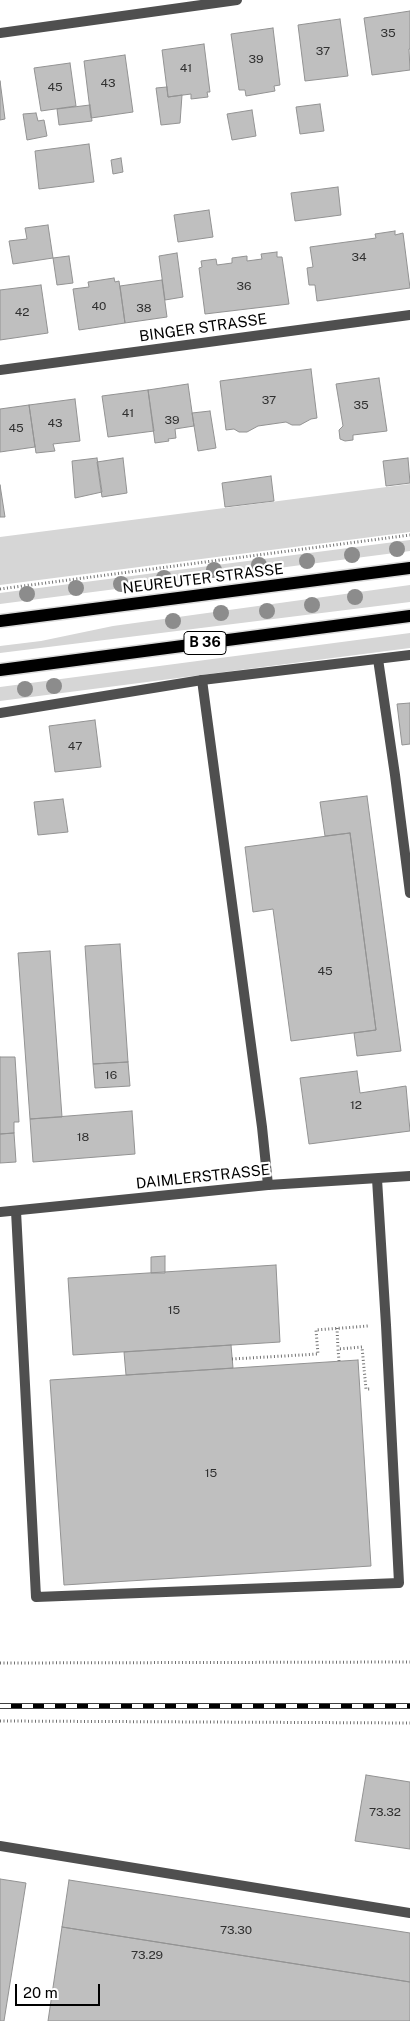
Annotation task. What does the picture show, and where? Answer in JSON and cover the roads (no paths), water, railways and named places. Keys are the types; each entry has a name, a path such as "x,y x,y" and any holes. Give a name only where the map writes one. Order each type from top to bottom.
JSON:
{"main road":[{"name":"NEUREUTER STRASSE","path":"0,621 410,568"},
{"name":"B 36","path":"0,670 410,616"}],"street":[{"path":"0,32 237,0"},
{"name":"BINGER STRASSE","path":"0,370 410,315"},
{"path":"0,713 202,680 410,655"},
{"path":"378,659 410,893"},
{"path":"202,680 262,1127 268,1185"},
{"name":"DAIMLERSTRASSE","path":"0,1212 268,1185 410,1176"},
{"path":"16,1210 36,1597 399,1583 377,1179"},
{"path":"0,1846 410,1913"}],"railway":[{"path":"0,1706 410,1706"}]}
